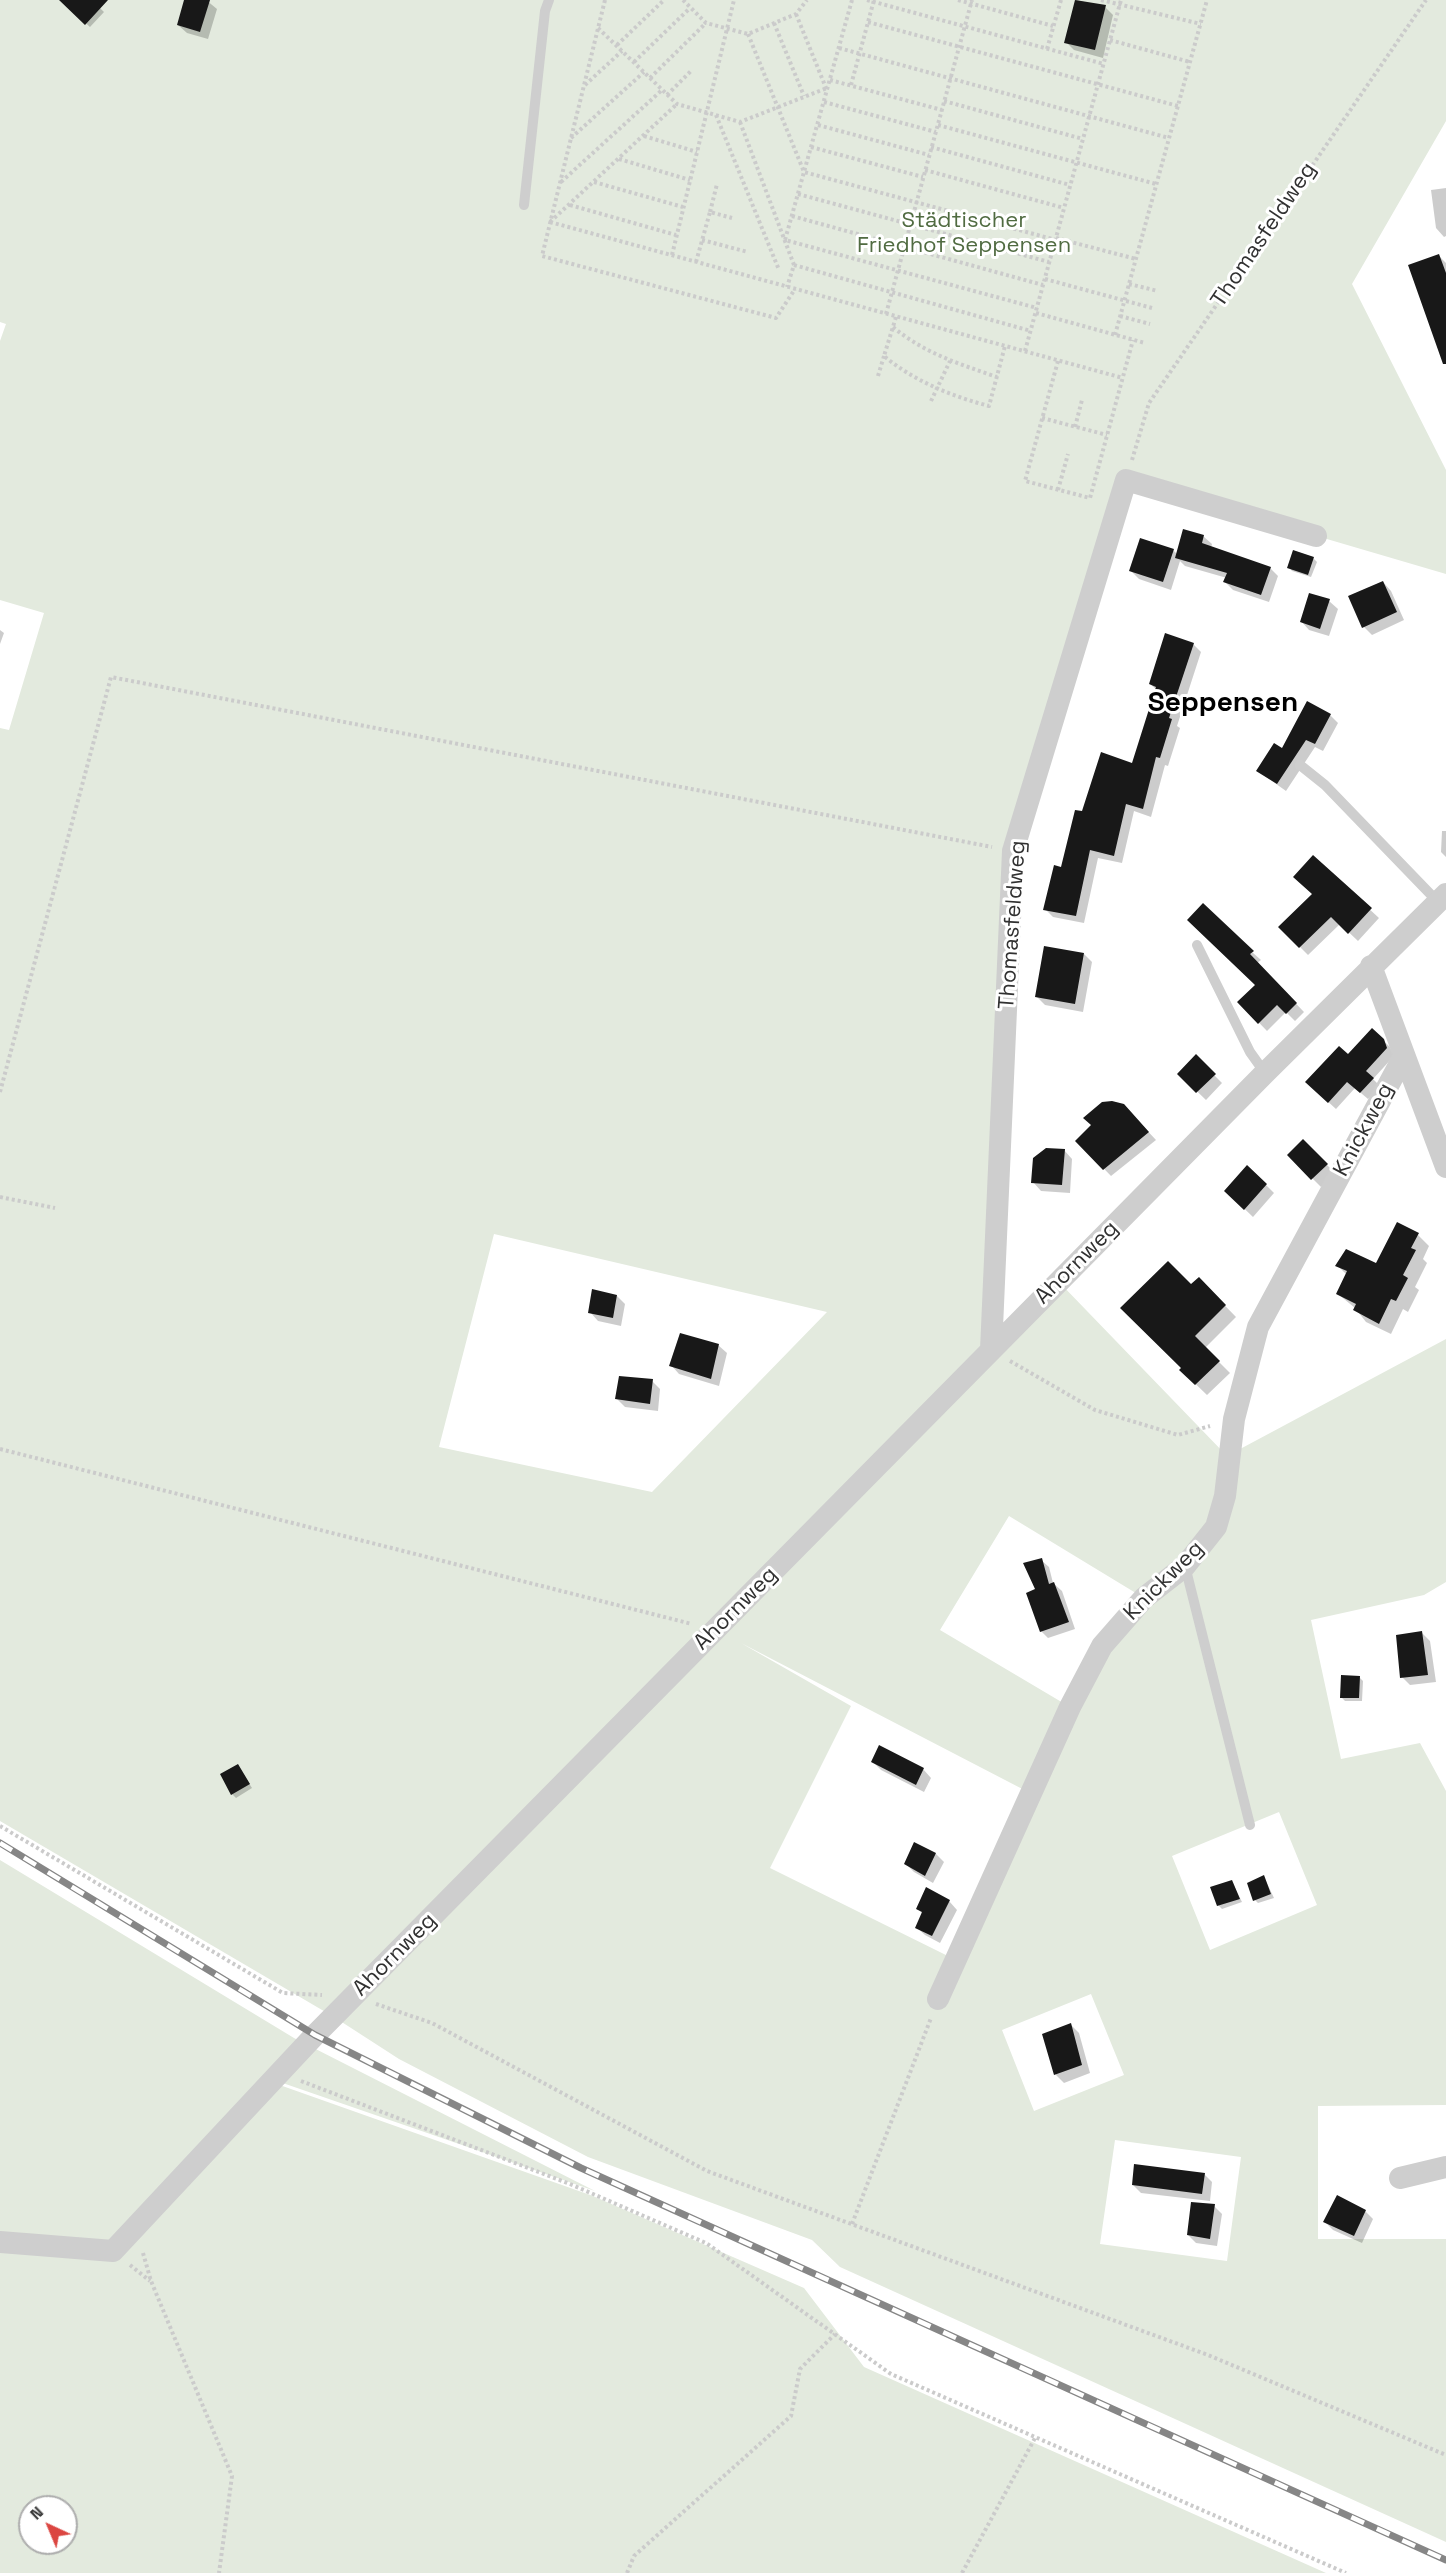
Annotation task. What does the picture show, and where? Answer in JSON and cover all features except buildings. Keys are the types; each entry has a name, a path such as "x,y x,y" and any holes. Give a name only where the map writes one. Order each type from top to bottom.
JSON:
{"street":[{"path":"1126,480 1316,536"},
{"name":"Thomasfeldweg","path":"991,1350 1013,852 1126,480"},
{"name":"Ahornweg","path":"0,2242 113,2251 355,1996 1265,1073 1442,898"},
{"path":"1371,966 1446,1167"},
{"name":"Knickweg","path":"938,1999 1070,1707 1102,1646 1144,1598 1185,1566 1216,1527 1225,1496 1234,1419 1258,1327 1404,1056"},
{"path":"1400,2178 1446,2167"}],"lane":[{"path":"524,206 545,10 549,0"},
{"path":"1300,765 1325,785 1442,898"},
{"path":"1197,945 1250,1052 1265,1073"},
{"path":"1185,1566 1250,1825"}],"path":[{"path":"605,0 542,256 776,318 795,289"},
{"path":"616,45 664,0"},
{"path":"683,0 706,23 748,34 795,14 807,0"},
{"path":"672,255 734,0"},
{"path":"785,240 852,0"},
{"path":"867,0 1104,64"},
{"path":"958,0 1053,26"},
{"path":"1047,49 1060,0"},
{"path":"1101,0 1120,2 1201,24"},
{"path":"1115,335 1207,0"},
{"name":"Thomasfeldweg","path":"1126,480 1149,403 1426,0"},
{"path":"850,86 874,1"},
{"path":"886,314 971,2"},
{"path":"1025,351 1120,2"},
{"path":"634,62 690,8"},
{"path":"795,14 827,88"},
{"path":"868,22 1178,106"},
{"path":"650,78 706,23"},
{"path":"774,23 804,96"},
{"path":"598,28 677,104 716,116 740,122 827,88"},
{"path":"748,34 804,172"},
{"path":"1110,40 1190,62"},
{"path":"839,48 1169,138"},
{"path":"584,86 622,51"},
{"path":"667,94 692,70"},
{"path":"571,138 644,72"},
{"path":"830,80 942,110"},
{"path":"560,184 662,90"},
{"path":"824,102 936,132"},
{"path":"944,102 1083,139"},
{"path":"550,222 677,104"},
{"path":"716,116 779,270"},
{"path":"740,122 794,265 787,287"},
{"path":"818,125 929,155"},
{"path":"938,125 1156,184"},
{"path":"643,136 697,152"},
{"path":"811,147 923,177"},
{"path":"932,147 1070,185"},
{"path":"619,159 690,180"},
{"path":"925,170 1064,208"},
{"path":"804,172 1136,259"},
{"path":"594,182 683,207"},
{"path":"696,262 717,184"},
{"path":"798,194 1050,262"},
{"path":"569,204 676,235"},
{"path":"710,212 732,218"},
{"path":"792,216 1043,285"},
{"path":"550,222 1123,378"},
{"path":"702,240 748,252"},
{"path":"785,240 1037,308"},
{"path":"794,265 1031,331"},
{"path":"1045,279 1152,308"},
{"path":"1129,284 1158,291"},
{"path":"1035,313 1145,343"},
{"path":"878,376 896,316"},
{"path":"1120,316 1150,324"},
{"path":"893,327 921,348 950,361 997,376"},
{"path":"1058,361 1025,481 1090,498 1133,340"},
{"path":"884,356 911,375 937,388 962,399 989,406 1005,346"},
{"path":"931,401 950,361"},
{"path":"1075,427 1082,400"},
{"path":"1042,418 1107,435"},
{"path":"1058,490 1068,454"},
{"path":"0,1092 111,677 1013,852"},
{"path":"0,1197 55,1208"},
{"path":"991,1350 1095,1410 1178,1434 1234,1419"},
{"path":"0,1449 715,1630"},
{"path":"0,1826 283,1993 355,1996"},
{"path":"852,2224 938,1999"},
{"path":"383,2006 432,2023 707,2171 1208,2355 1446,2455"},
{"path":"280,2073 570,2184 706,2242 891,2374 1346,2573"},
{"path":"151,2281 232,2476 219,2573"},
{"path":"627,2573 634,2556 791,2416 800,2369 836,2334"},
{"path":"962,2573 1035,2438"}],"green space":[{"name":"Städtischer Friedhof Seppensen","path":"0,0 1446,0 1446,121 1352,284 1446,470 1446,574 1126,480 1013,852 991,1349 1059,1282 1227,1456 1446,1339 1446,1582 1424,1595 1311,1620 1341,1759 1420,1743 1446,1791 1446,2105 1318,2106 1318,2239 1446,2239 1446,2542 840,2267 812,2240 588,2157 399,2059 334,2017 0,1821 0,728 9,730 44,613 0,600 0,341 6,324 0,322","holes":["494,1234 827,1312 652,1492 439,1447","1009,1516 1144,1598 1070,1707 940,1630","741,1643 1032,1794 954,1959 770,1868 851,1706","1279,1812 1317,1905 1210,1950 1172,1856","1091,1994 1124,2075 1034,2111 1002,2030","1115,2140 1241,2157 1227,2261 1100,2244"]},
{"path":"0,1860 294,2038 595,2191 274,2080 113,2251 0,2243"},
{"path":"274,2083 593,2196 804,2288 864,2367 1326,2573 0,2573 0,2247 115,2256"}],"railway":[{"path":"0,1843 315,2035 581,2168 1446,2560"}],"district":[{"name":"Seppensen","path":"1223,703"}]}
